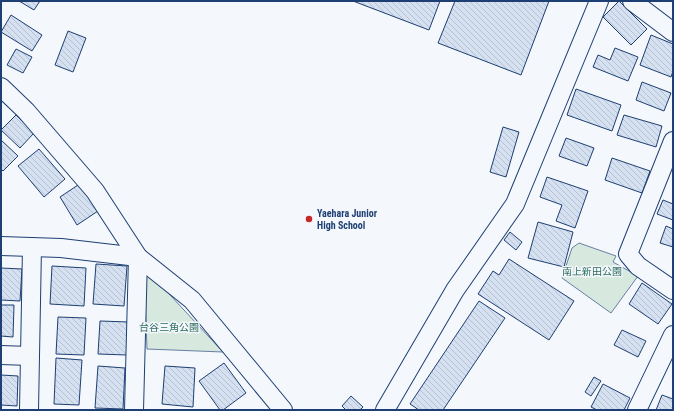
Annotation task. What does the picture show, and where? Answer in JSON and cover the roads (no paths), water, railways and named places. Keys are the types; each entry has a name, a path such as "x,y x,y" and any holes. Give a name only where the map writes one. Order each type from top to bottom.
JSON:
{"street":[{"path":"385,410 455,290 515,204 599,1"},
{"path":"632,1 673,32"},
{"path":"1,88 26,111 95,191 138,257 192,300 283,410"},
{"path":"673,141 628,254 638,266 673,290"},
{"path":"1,246 61,248 138,257"},
{"path":"29,410 32,247"},
{"path":"134,410 138,257"},
{"path":"637,410 673,335"},
{"path":"1,356 30,356"}],"place":[{"name":"Yaehara Junior High School","path":"309,219"}],"park label":[{"name":"南上新田公園","path":"592,271"},
{"name":"台谷三角公園","path":"169,327"}]}
